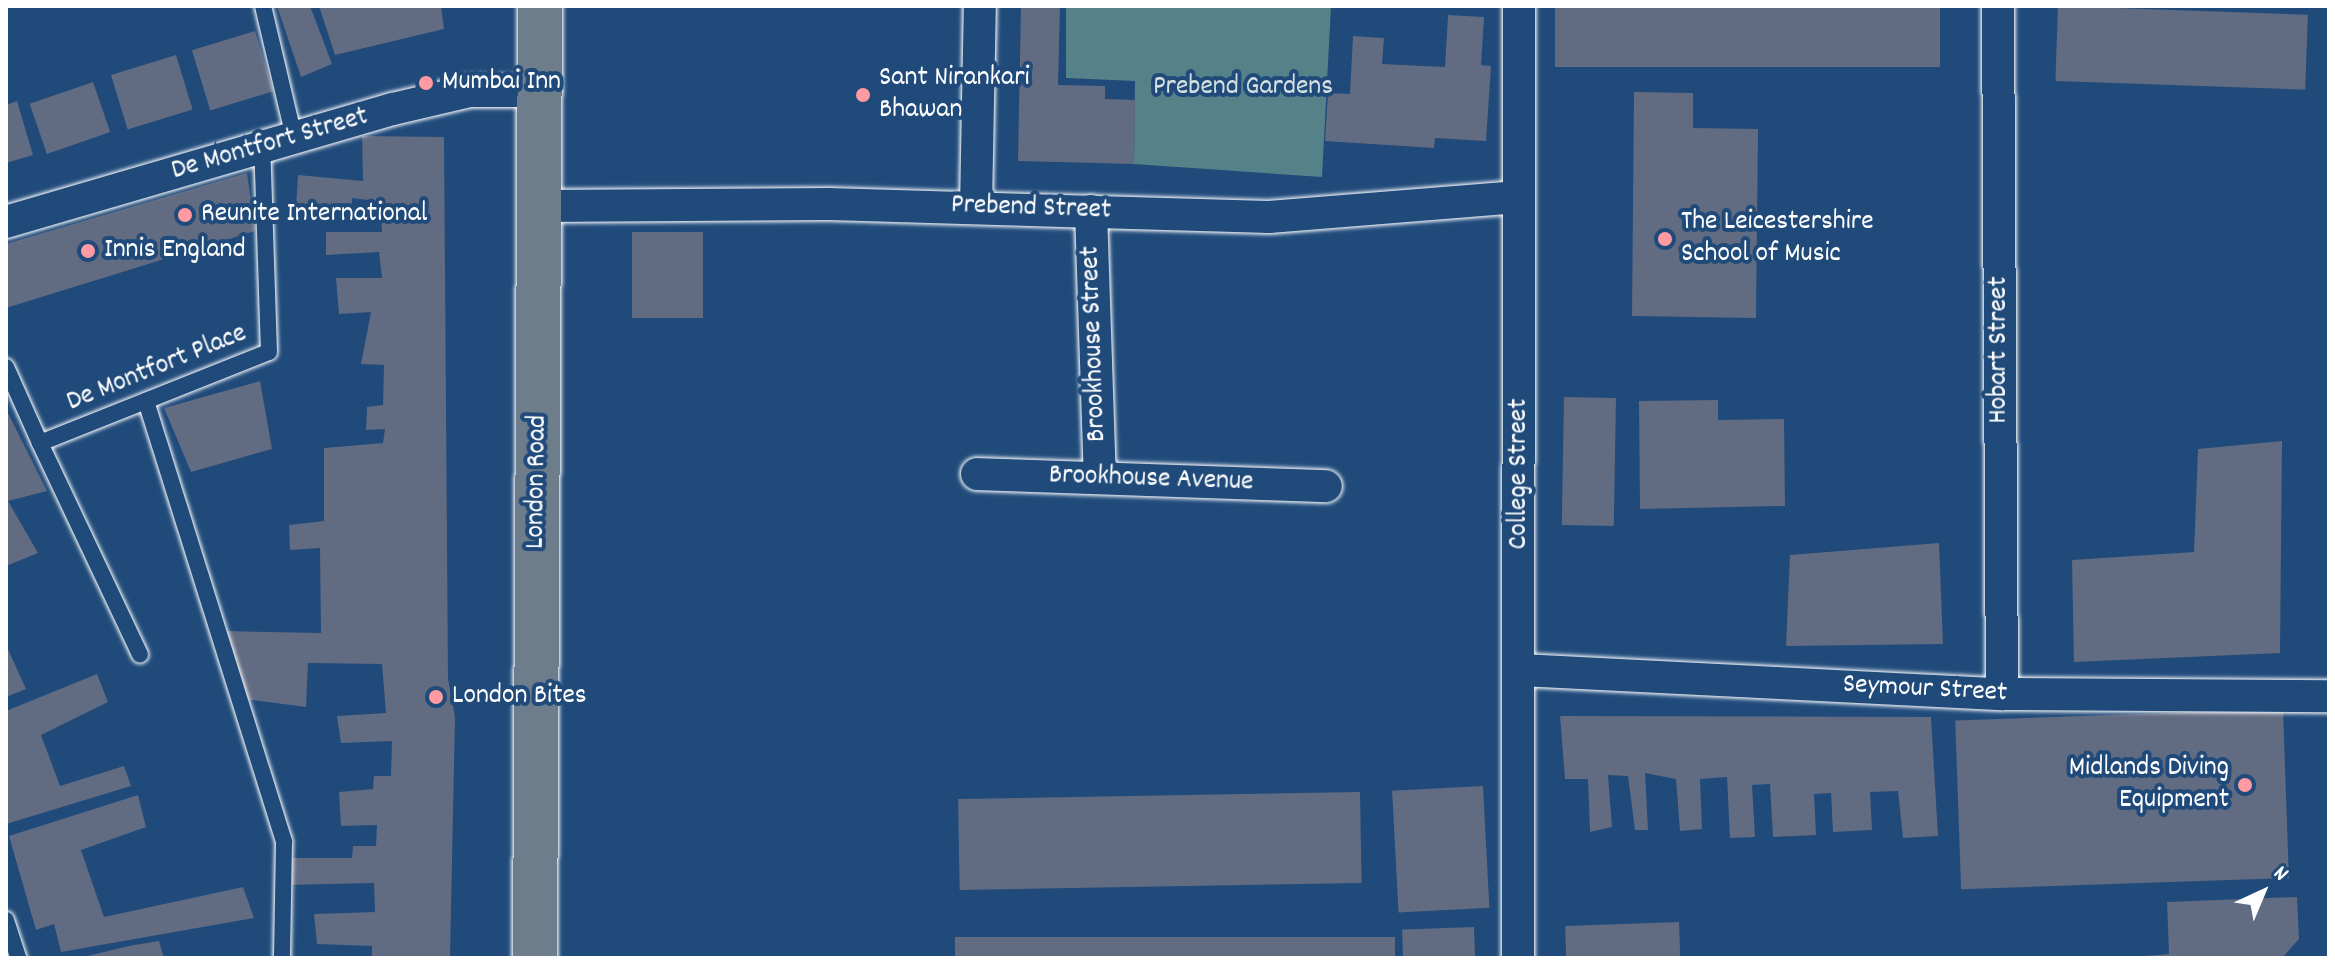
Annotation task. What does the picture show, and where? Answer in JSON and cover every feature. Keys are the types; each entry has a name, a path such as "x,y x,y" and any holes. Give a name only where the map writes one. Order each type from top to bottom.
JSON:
{"main road":[{"name":"London Road","path":"535,958 543,206 538,91 540,6"}],"street":[{"path":"976,206 980,6"},
{"name":"College Street","path":"1518,950 1521,670 1519,6"},
{"name":"Hobart Street","path":"1998,6 2002,694"},
{"name":"De Montfort Street","path":"6,222 262,146 469,91 538,91"},
{"name":"Prebend Street","path":"543,206 976,206 1269,217 1518,197"},
{"name":"Brookhouse Street","path":"1091,211 1100,478"},
{"name":"Brookhouse Avenue","path":"977,474 1326,486"},
{"name":"Seymour Street","path":"1521,670 2002,694 2329,696"}],"lane":[{"path":"263,6 294,137"},
{"name":"De Montfort Place","path":"6,367 40,443 269,352 262,146"},
{"path":"146,401 284,842 282,958"},
{"path":"40,443 140,655"},
{"path":"6,920 18,958"}],"green space":[{"name":"Prebend Gardens","path":"1066,6 1331,6 1322,177 1134,164 1135,81 1066,78"}],"building":[{"path":"277,6 310,6 332,64 301,77"},
{"path":"319,6 441,6 444,29 335,55"},
{"path":"1021,6 1060,6 1058,85 1105,86 1105,99 1135,100 1134,164 1018,161"},
{"path":"1555,6 1940,6 1940,67 1555,67"},
{"path":"2058,6 2308,15 2305,90 2055,81"},
{"path":"1448,15 1484,17 1481,65 1491,66 1486,141 1435,138 1434,148 1325,141 1328,93 1350,94 1353,36 1384,38 1382,64 1445,67"},
{"path":"255,31 273,91 210,111 192,50"},
{"path":"176,55 193,110 128,129 111,75"},
{"path":"93,82 110,132 47,154 30,104"},
{"path":"1634,92 1693,93 1693,128 1758,129 1756,318 1632,316"},
{"path":"17,101 33,155 6,163 6,105"},
{"path":"362,136 444,137 448,679 455,717 450,958 372,958 372,946 317,944 314,914 375,912 374,883 286,885 286,858 352,858 353,846 376,846 377,825 341,826 339,792 373,789 374,776 391,776 392,741 341,743 337,716 386,713 382,664 308,663 306,707 244,699 223,631 321,633 320,548 290,550 289,525 324,521 324,448 383,443 385,429 366,430 367,407 383,405 384,365 361,364 371,312 339,314 336,278 382,278 379,252 326,255 326,232 382,232 381,218 366,218 368,200 352,198 352,210 296,208 298,175 363,181"},
{"path":"247,173 255,231 6,308 6,244"},
{"path":"632,232 703,232 703,318 632,318"},
{"path":"260,381 272,449 191,472 164,408"},
{"path":"1564,397 1616,398 1614,526 1562,525"},
{"path":"1718,400 1718,420 1784,419 1785,506 1640,509 1639,401"},
{"path":"6,409 47,491 8,501 38,553 6,566"},
{"path":"2282,441 2280,653 2074,662 2072,560 2194,552 2198,449"},
{"path":"1939,543 1943,644 1786,646 1790,555"},
{"path":"6,645 26,689 6,697"},
{"path":"97,674 108,702 41,735 60,786 124,766 131,786 6,824 6,711"},
{"path":"2283,709 2289,878 1961,889 1955,720"},
{"path":"1560,716 1931,717 1938,836 1903,838 1898,791 1870,792 1872,830 1833,832 1831,793 1814,794 1816,835 1773,837 1770,784 1752,785 1755,837 1730,838 1727,777 1700,779 1702,829 1680,831 1676,779 1645,773 1648,830 1635,830 1628,776 1608,775 1612,827 1590,832 1588,779 1565,779"},
{"path":"1483,786 1489,908 1399,913 1392,791"},
{"path":"1360,792 1362,883 960,890 958,799"},
{"path":"138,795 146,827 81,850 104,917 243,887 254,918 61,952 54,924 36,930 9,836"},
{"path":"2297,897 2299,939 2282,958 2121,958 2169,954 2167,902"},
{"path":"1679,922 1680,958 1566,958 1565,926"},
{"path":"1474,927 1475,958 1403,958 1402,930"},
{"path":"955,937 1395,937 1395,958 955,958"},
{"path":"159,941 164,958 79,958 129,946"}],"place":[{"name":"Mumbai Inn","path":"426,83"},
{"name":"Sant Nirankari Bhawan","path":"863,95"},
{"name":"Reunite International","path":"185,215"},
{"name":"The Leicestershire School of Music","path":"1665,239"},
{"name":"Innis England","path":"88,251"},
{"name":"London Bites","path":"436,697"},
{"name":"Midlands Diving Equipment","path":"2245,785"}]}
